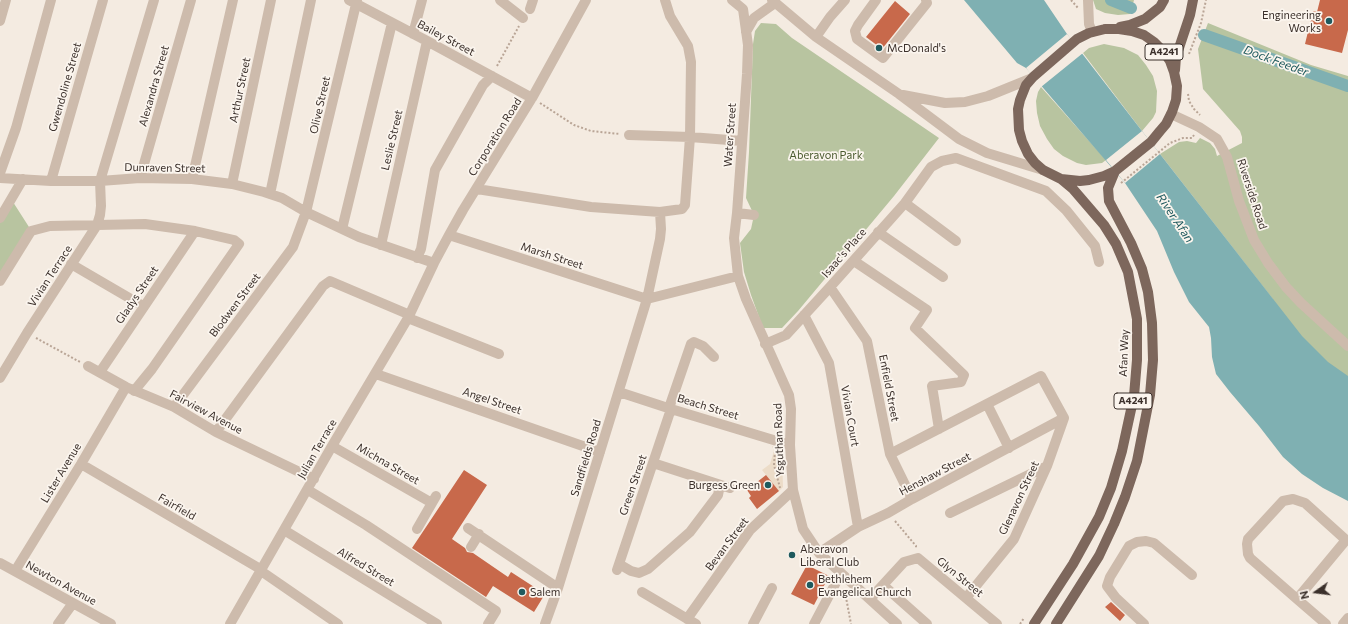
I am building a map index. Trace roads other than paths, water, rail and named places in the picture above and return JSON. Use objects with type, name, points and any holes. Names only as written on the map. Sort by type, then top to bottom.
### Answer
[{"type":"main road","name":"A4241","points":[[1110,29],[1120,28],[1132,30],[1149,39],[1163,50],[1170,61],[1174,72],[1177,86],[1176,100],[1166,124],[1151,142],[1115,171],[1104,176],[1080,182],[1061,179],[1043,170],[1035,163],[1028,154],[1022,141],[1019,130],[1018,109],[1023,93],[1032,78],[1081,36],[1092,32],[1130,25],[1145,19],[1153,14],[1164,0]]},
{"type":"main road","name":"A4241","points":[[1174,72],[1176,57],[1190,15],[1193,0]]},
{"type":"main road","name":"A4241","points":[[1056,624],[1099,556],[1114,524],[1138,460],[1150,395],[1153,360],[1152,323],[1148,292],[1142,269],[1131,243],[1109,201],[1108,188],[1115,171]]},
{"type":"main road","name":"Afan Way","points":[[1034,624],[1073,564],[1099,518],[1111,488],[1122,451],[1134,396],[1137,360],[1137,319],[1128,272],[1116,244],[1104,225],[1077,193],[1061,179]]},
{"type":"street","points":[[0,21],[6,0]]},
{"type":"street","points":[[0,173],[16,128],[51,0]]},
{"type":"street","name":"Gwendoline Street","points":[[51,181],[103,0]]},
{"type":"street","name":"Vivian Terrace","points":[[0,378],[97,224],[101,206],[100,181],[154,0]]},
{"type":"street","name":"Alexandra Street","points":[[140,178],[191,0]]},
{"type":"street","points":[[192,179],[234,0]]},
{"type":"street","name":"Arthur Street","points":[[232,184],[271,0]]},
{"type":"street","points":[[270,194],[311,0]]},
{"type":"street","points":[[413,34],[422,0]]},
{"type":"street","points":[[500,0],[523,18]]},
{"type":"street","name":"Corporation Road","points":[[424,286],[434,263],[463,210],[532,98],[586,0]]},
{"type":"street","points":[[477,189],[591,207],[660,212],[682,209],[685,205],[690,137],[691,62],[688,46],[670,16],[665,0]]},
{"type":"street","name":"Water Street","points":[[732,0],[742,5],[748,45],[734,238],[738,276]]},
{"type":"street","points":[[816,37],[830,17],[845,0]]},
{"type":"street","points":[[876,0],[855,31],[857,39],[883,58],[927,1]]},
{"type":"street","points":[[1088,0],[1089,24],[1092,32]]},
{"type":"street","name":"Bailey Street","points":[[354,1],[532,98]]},
{"type":"street","name":"Olive Street","points":[[306,212],[354,1]]},
{"type":"street","points":[[746,32],[754,18],[774,1],[816,37],[900,94],[973,147],[987,153],[1043,170]]},
{"type":"street","points":[[342,229],[392,23]]},
{"type":"street","name":"Leslie Street","points":[[381,245],[427,40]]},
{"type":"street","points":[[417,258],[421,249],[435,170],[483,85],[492,76]]},
{"type":"street","points":[[900,94],[938,102],[965,102],[988,96],[1032,78]]},
{"type":"street","name":"Riverside Road","points":[[1171,114],[1199,127],[1217,139],[1228,157],[1239,200],[1254,240],[1268,263],[1286,287],[1301,303],[1348,346]]},
{"type":"street","points":[[629,135],[690,137],[742,141]]},
{"type":"street","name":"Isaac's Place","points":[[765,344],[786,335],[804,314],[830,288],[905,203],[931,167],[942,161],[956,158],[1046,191],[1066,210],[1095,246],[1099,262]]},
{"type":"street","name":"Dunraven Street","points":[[0,178],[51,181],[100,181],[140,178],[192,179],[232,184],[282,198],[306,212],[342,229],[381,245],[434,263]]},
{"type":"street","points":[[0,218],[23,179]]},
{"type":"street","points":[[905,203],[956,241]]},
{"type":"street","name":"Blodwen Street","points":[[174,407],[293,247],[306,212]]},
{"type":"street","name":"Sandfields Road","points":[[550,623],[558,588],[647,299],[660,239],[660,212]]},
{"type":"street","points":[[737,213],[754,215]]},
{"type":"street","points":[[0,281],[31,231],[50,226],[145,224],[195,231]]},
{"type":"street","name":"Gladys Street","points":[[100,372],[143,306],[195,231]]},
{"type":"street","name":"Lister Avenue","points":[[15,571],[81,464],[130,389],[152,369],[239,244],[234,240],[195,231]]},
{"type":"street","points":[[878,232],[943,277]]},
{"type":"street","name":"Marsh Street","points":[[449,235],[647,299]]},
{"type":"street","points":[[854,261],[926,310],[915,328],[964,375],[961,382],[932,386],[940,428]]},
{"type":"street","points":[[71,264],[143,306]]},
{"type":"street","points":[[647,299],[738,276]]},
{"type":"street","name":"Ysguthan Road","points":[[738,276],[765,344],[789,395],[791,409],[790,444],[793,490],[803,530],[819,553],[897,624]]},
{"type":"street","points":[[216,432],[322,286],[330,281],[409,317],[499,354]]},
{"type":"street","name":"Julian Terrace","points":[[230,624],[332,446],[409,317],[424,286]]},
{"type":"street","name":"Enfield Street","points":[[830,288],[867,341],[890,454],[912,499]]},
{"type":"street","name":"Vivian Court","points":[[804,314],[829,363],[858,527]]},
{"type":"street","name":"Green Street","points":[[653,463],[725,487],[690,532],[648,569],[639,574],[618,567],[691,344],[694,342],[703,346],[714,356]]},
{"type":"street","name":"Fairview Avenue","points":[[88,366],[130,389],[174,407],[216,432],[314,479]]},
{"type":"street","name":"Angel Street","points":[[376,374],[600,452]]},
{"type":"street","points":[[890,454],[1041,376],[1064,418]]},
{"type":"street","name":"Beach Street","points":[[619,392],[790,444]]},
{"type":"street","points":[[987,404],[1009,448]]},
{"type":"street","name":"Henshaw Street","points":[[819,553],[858,527],[888,513],[1064,418]]},
{"type":"street","name":"Glenavon Street","points":[[966,598],[1014,539],[1047,466],[1064,418]]},
{"type":"street","name":"Michna Street","points":[[332,446],[434,500],[417,529]]},
{"type":"street","name":"Fairfield","points":[[81,464],[261,570],[338,624]]},
{"type":"street","points":[[950,513],[1047,466]]},
{"type":"street","points":[[308,490],[366,525],[496,611],[488,624]]},
{"type":"street","name":"Bevan Street","points":[[691,622],[750,530],[793,490]]},
{"type":"street","points":[[1297,599],[1346,540],[1305,503],[1293,499],[1283,501],[1248,539],[1248,554],[1250,558],[1297,599],[1326,624]]},
{"type":"street","points":[[468,528],[558,588]]},
{"type":"street","name":"Alfred Street","points":[[284,530],[437,624]]},
{"type":"street","points":[[471,547],[479,534]]},
{"type":"street","points":[[1139,622],[1116,598],[1107,586],[1110,577],[1129,546],[1137,542],[1146,541],[1154,543],[1192,576]]},
{"type":"street","name":"Glyn Street","points":[[883,585],[904,562],[918,558],[998,624]]},
{"type":"street","name":"Newton Avenue","points":[[0,563],[111,624]]},
{"type":"street","points":[[814,624],[841,573]]},
{"type":"street","points":[[870,599],[883,585],[928,624]]},
{"type":"street","points":[[753,624],[772,588]]},
{"type":"street","points":[[642,592],[691,622]]},
{"type":"street","points":[[58,624],[73,603]]},
{"type":"street","points":[[1343,624],[1348,618]]},
{"type":"water","name":"River Afan","points":[[964,0],[1044,0],[1067,34],[1302,336],[1328,362],[1348,376],[1348,501],[1323,488],[1302,474],[1283,457],[1216,374],[1212,357],[1209,327],[1189,302],[1174,272],[1157,231],[1125,183],[1026,68],[1017,63]]},
{"type":"waterway","name":"Dock Feeder","points":[[1111,0],[1131,8]]},
{"type":"waterway","name":"Dock Feeder","points":[[1204,35],[1348,86]]},
{"type":"place","name":"Engineering Works","points":[[1329,21]]},
{"type":"place","name":"McDonald's","points":[[879,48]]},
{"type":"place","name":"Burgess Green","points":[[768,485]]},
{"type":"place","name":"Aberavon Liberal Club","points":[[792,555]]},
{"type":"place","name":"Bethlehem Evangelical Church","points":[[810,585]]},
{"type":"place","name":"Salem","points":[[522,592]]},
{"type":"park label","name":"Aberavon Park","points":[[826,155]]}]
